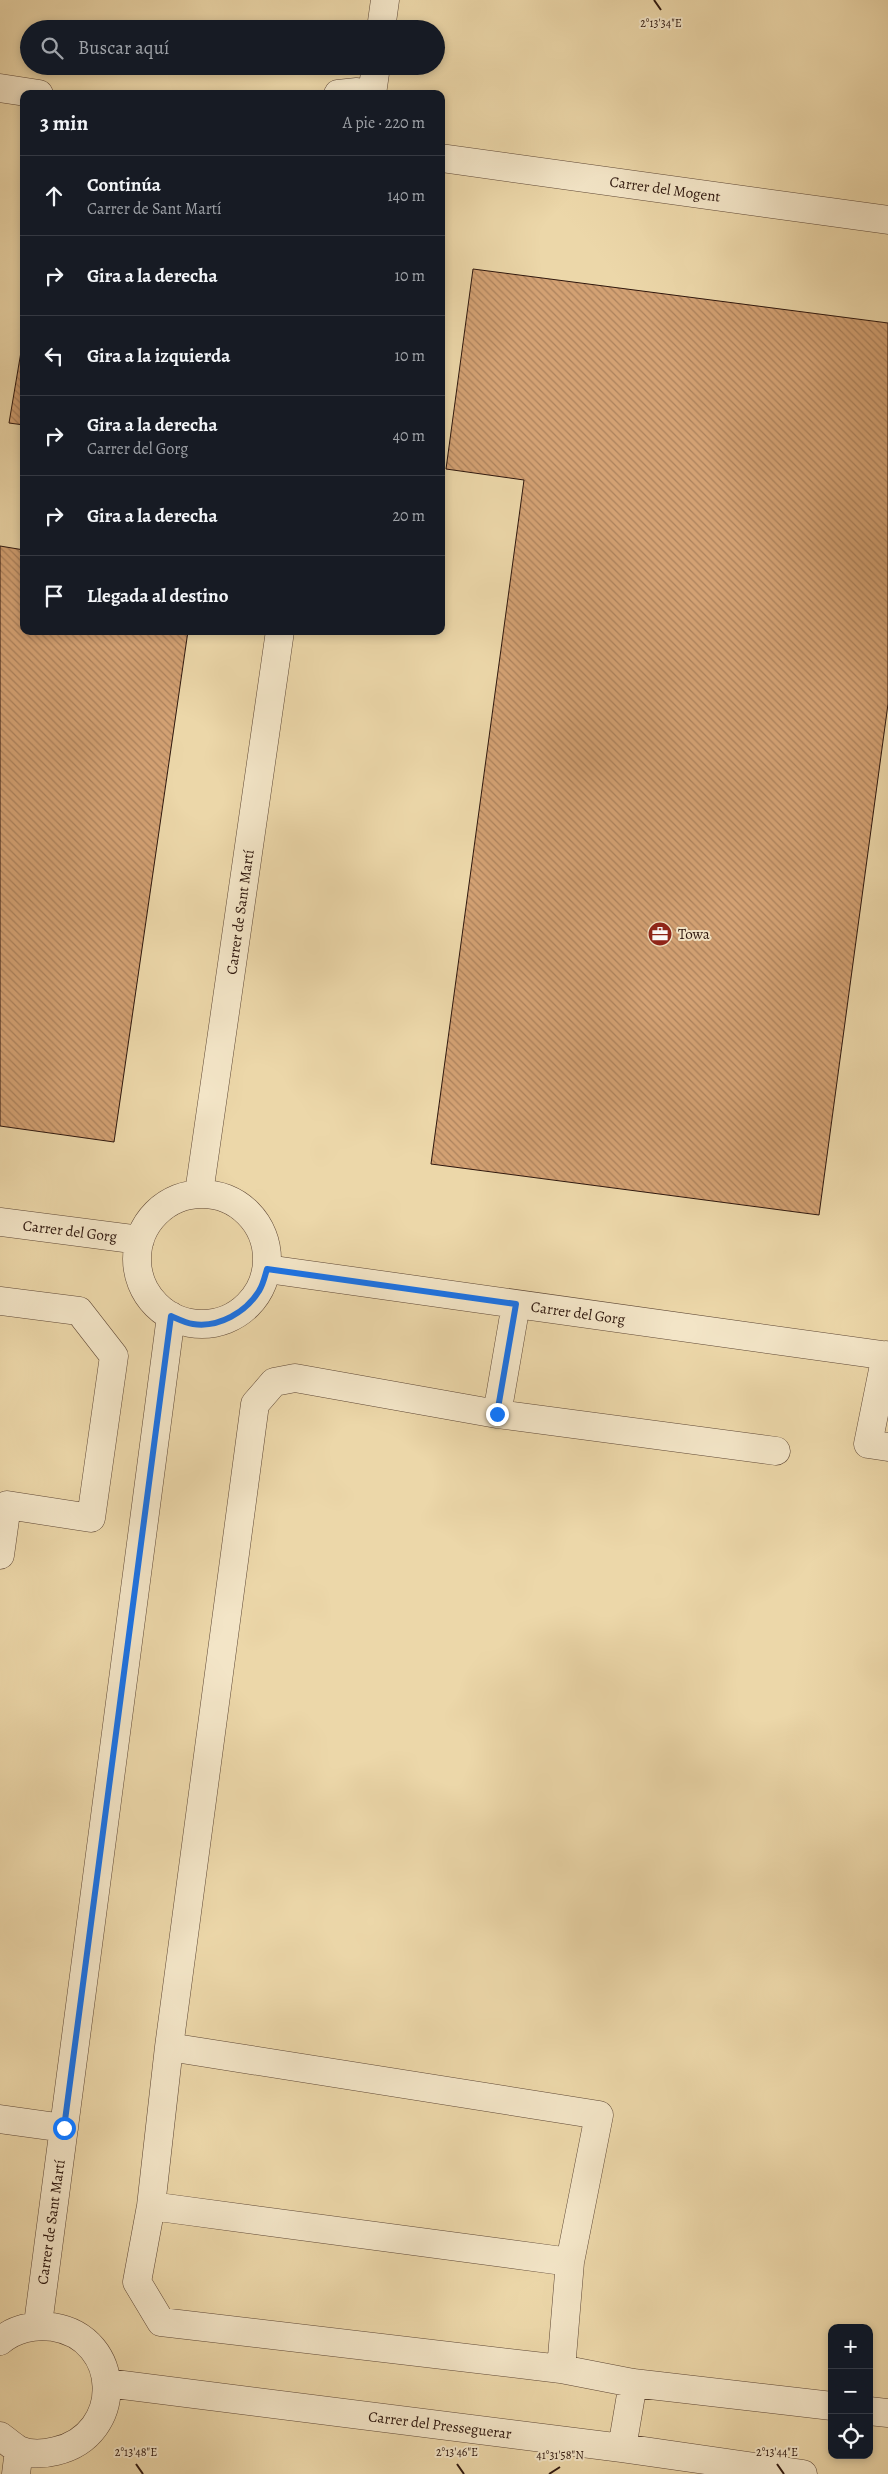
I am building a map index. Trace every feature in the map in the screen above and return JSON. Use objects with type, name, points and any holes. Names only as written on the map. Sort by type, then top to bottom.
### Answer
[{"type":"street","points":[[382,20],[385,0]]},
{"type":"street","points":[[372,90],[374,75]]},
{"type":"street","points":[[0,88],[20,91]]},
{"type":"street","name":"Carrer del Mogent","points":[[445,159],[888,220]]},
{"type":"street","name":"Carrer de Sant Martí","points":[[199,1193],[279,635]]},
{"type":"street","points":[[199,1193],[226,1198],[246,1210],[261,1230],[267,1246],[267,1269],[260,1291],[245,1308],[229,1318],[207,1324],[193,1324],[171,1316],[151,1300],[140,1280],[137,1263],[140,1240],[151,1218],[169,1203],[199,1193]]},
{"type":"street","name":"Carrer del Gorg","points":[[0,1222],[140,1240]]},
{"type":"street","name":"Carrer del Gorg","points":[[267,1269],[887,1356]]},
{"type":"street","points":[[0,1301],[79,1311],[114,1356],[90,1518],[4,1504],[0,1555]]},
{"type":"street","points":[[497,1414],[516,1304]]},
{"type":"street","name":"Carrer de Sant Martí","points":[[38,2324],[171,1316]]},
{"type":"street","points":[[887,1356],[868,1444],[888,1447]]},
{"type":"street","points":[[776,1451],[497,1414],[295,1378],[274,1382],[255,1404],[169,2047],[151,2206],[137,2282],[162,2322],[561,2369],[633,2383],[828,2406]]},
{"type":"street","points":[[169,2047],[599,2115],[570,2262],[561,2369]]},
{"type":"street","points":[[0,2118],[64,2128]]},
{"type":"street","points":[[151,2206],[570,2262]]},
{"type":"street","points":[[0,2341],[8,2334],[38,2324],[66,2329],[86,2341],[100,2358],[107,2383],[102,2416],[90,2433],[73,2447],[41,2454],[12,2453]]},
{"type":"street","name":"Carrer del Presseguerar","points":[[107,2383],[622,2448],[803,2474]]},
{"type":"street","points":[[622,2448],[633,2383]]},
{"type":"street","points":[[873,2411],[888,2413]]},
{"type":"building","name":"Towa","points":[[473,269],[888,323],[888,704],[819,1215],[431,1164],[524,480],[446,469]]},
{"type":"building","points":[[20,358],[20,424],[9,423]]},
{"type":"building","points":[[0,546],[20,549],[20,635],[187,635],[114,1142],[0,1126]]},
{"type":"place","name":"Towa","points":[[660,934]]},
{"type":"route","points":[[64,2128],[171,1316],[193,1324],[207,1324],[229,1318],[245,1308],[260,1291],[267,1269],[516,1304],[497,1414]]}]
